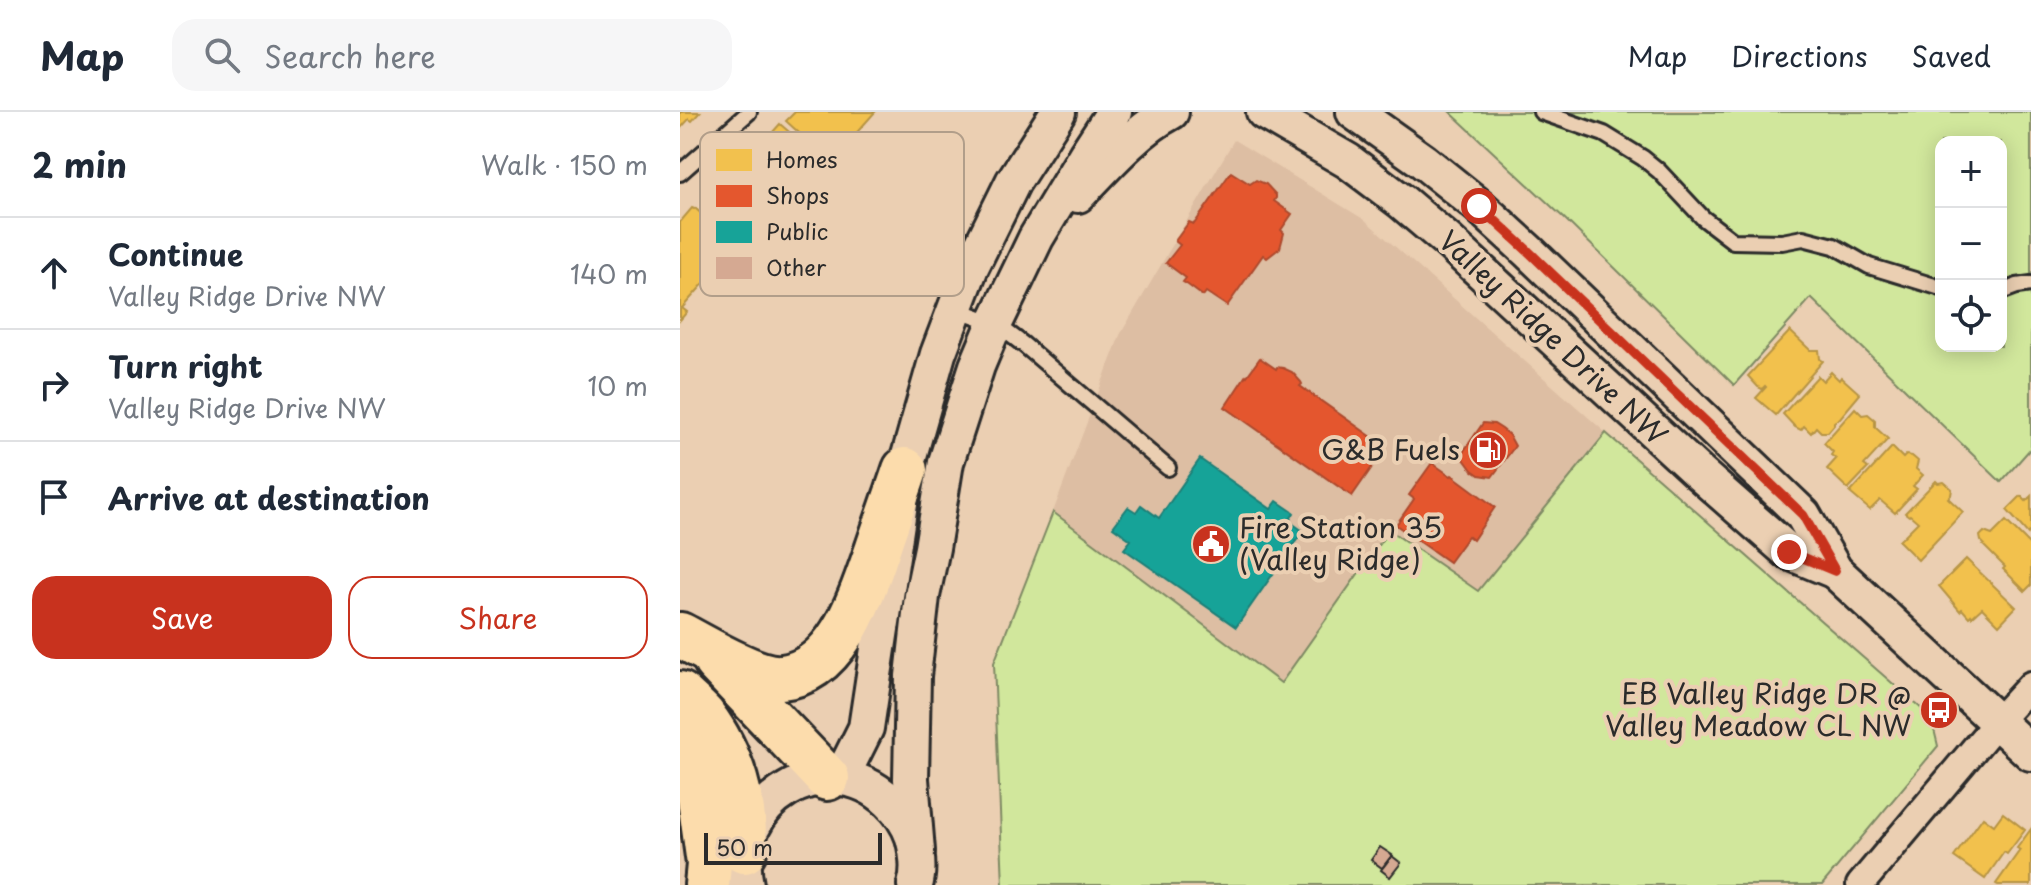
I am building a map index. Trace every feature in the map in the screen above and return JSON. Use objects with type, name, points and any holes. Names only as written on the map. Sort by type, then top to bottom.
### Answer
[{"type":"highway","points":[[692,641],[752,671],[780,678],[808,669],[828,652],[856,609],[905,470]]},
{"type":"highway","points":[[692,641],[834,778]]},
{"type":"highway","points":[[680,694],[702,714],[728,757],[743,818],[745,868]]},
{"type":"highway","points":[[680,742],[698,784],[709,864],[707,885]]},
{"type":"street","points":[[964,284],[1013,182],[1058,112]]},
{"type":"street","points":[[915,885],[917,851],[911,779],[913,676],[922,596],[946,462],[977,366],[995,323],[1036,238],[1114,112]]},
{"type":"street","points":[[1036,238],[1113,159],[1158,119],[1171,112]]},
{"type":"street","points":[[1236,112],[1270,115]]},
{"type":"street","name":"Valley Ridge Drive NW","points":[[1354,112],[1423,161],[1528,251],[1803,515],[1835,571],[2031,753]]},
{"type":"street","name":"Valley Ridge Drive NW","points":[[1270,115],[1348,161],[1401,201],[1789,552],[1835,571]]},
{"type":"street","points":[[834,778],[866,728],[869,717],[905,470],[926,393],[959,296]]},
{"type":"street","points":[[1860,885],[2031,685]]},
{"type":"street","points":[[745,868],[750,832],[759,814],[772,800],[789,788],[807,781],[834,778],[863,784],[883,795],[899,810],[911,830],[917,851]]},
{"type":"lane","points":[[726,132],[749,112]]},
{"type":"lane","points":[[1541,112],[1604,134],[1643,158],[1703,218],[1733,241],[1782,242],[1803,238],[1834,246],[1869,266],[1935,286]]},
{"type":"lane","points":[[680,173],[700,155]]},
{"type":"lane","points":[[2007,290],[2031,284]]},
{"type":"lane","points":[[954,308],[995,323],[1168,468]]},
{"type":"shaded area","points":[[1234,140],[1365,220],[1606,433],[1478,592],[1389,530],[1281,684],[1053,512],[1120,335]]},
{"type":"green space","points":[[1450,112],[2031,112],[2031,448],[2001,482],[1811,298],[1734,385],[1565,219]]},
{"type":"green space","points":[[1606,433],[1931,717],[1938,746],[1822,885],[1003,885],[994,663],[1053,512],[1281,683],[1389,530],[1478,591]]},
{"type":"building: Homes","points":[[680,112],[700,112],[680,129]]},
{"type":"building: Homes","points":[[795,112],[875,112],[857,132],[798,132],[786,121]]},
{"type":"building: Homes","points":[[780,124],[789,132],[773,132]]},
{"type":"building: Homes","points":[[692,208],[700,213],[700,288],[682,308],[687,312],[680,320],[680,222]]},
{"type":"building: Homes","points":[[1790,331],[1810,350],[1819,350],[1823,361],[1776,415],[1756,398],[1766,387],[1758,387],[1748,376]]},
{"type":"building: Homes","points":[[1831,372],[1860,394],[1828,432],[1821,432],[1816,427],[1811,433],[1804,426],[1801,430],[1795,427],[1783,414],[1818,376],[1823,381]]},
{"type":"building: Homes","points":[[1855,408],[1862,415],[1868,414],[1875,420],[1875,427],[1888,439],[1864,465],[1868,468],[1848,489],[1827,469],[1836,459],[1824,443]]},
{"type":"building: Homes","points":[[1892,447],[1903,458],[1912,456],[1918,461],[1916,469],[1923,475],[1913,486],[1917,489],[1895,513],[1880,500],[1870,510],[1850,493]]},
{"type":"building: Homes","points":[[1936,481],[1944,482],[1952,489],[1948,498],[1963,512],[1918,560],[1899,541],[1918,522],[1905,513]]},
{"type":"building: Homes","points":[[2021,496],[2026,501],[2031,496],[2031,534],[2007,510]]},
{"type":"building: Homes","points":[[2006,521],[2031,546],[2031,585],[2025,591],[1981,541],[1980,536],[1984,532],[1992,535]]},
{"type":"building: Homes","points":[[1966,559],[2016,607],[1999,625],[1982,608],[1969,617],[1939,586]]},
{"type":"building: Homes","points":[[2003,813],[2025,830],[1985,879],[1954,857],[1983,817],[1994,825]]},
{"type":"building: Homes","points":[[2031,829],[2031,885],[1996,884],[2020,850],[2017,848]]},
{"type":"building: Shops","points":[[1231,172],[1250,184],[1256,180],[1266,184],[1276,195],[1274,201],[1292,214],[1281,230],[1284,233],[1280,248],[1267,258],[1263,255],[1227,306],[1206,292],[1203,296],[1183,282],[1186,278],[1166,263],[1180,245],[1175,241],[1189,222],[1194,224]]},
{"type":"building: Shops","points":[[1260,358],[1276,369],[1292,372],[1301,382],[1300,386],[1386,447],[1352,496],[1225,407]]},
{"type":"building: Shops","name":"G&B Fuels","points":[[1483,423],[1502,429],[1515,446],[1492,477],[1479,475],[1461,455]]},
{"type":"building: Shops","points":[[1432,463],[1495,507],[1473,540],[1468,536],[1449,562],[1396,525],[1414,499],[1409,495]]},
{"type":"building: Public","name":"Fire Station 35 (Valley Ridge)","points":[[1200,459],[1271,509],[1277,501],[1293,512],[1289,521],[1303,531],[1236,627],[1124,549],[1131,540],[1113,527],[1128,507],[1136,512],[1141,505],[1159,518]]},
{"type":"building: Other","points":[[1380,847],[1392,855],[1382,868],[1371,860]]},
{"type":"building: Other","points":[[1392,856],[1401,863],[1390,877],[1381,870]]},
{"type":"place","name":"G&B Fuels","points":[[1488,450]]},
{"type":"place","name":"Fire Station 35 (Valley Ridge)","points":[[1211,544]]},
{"type":"place","name":"EB Valley Ridge DR @ Valley Meadow CL NW","points":[[1939,710]]},
{"type":"route","points":[[1479,206],[1803,515],[1835,571],[1789,552]]}]
